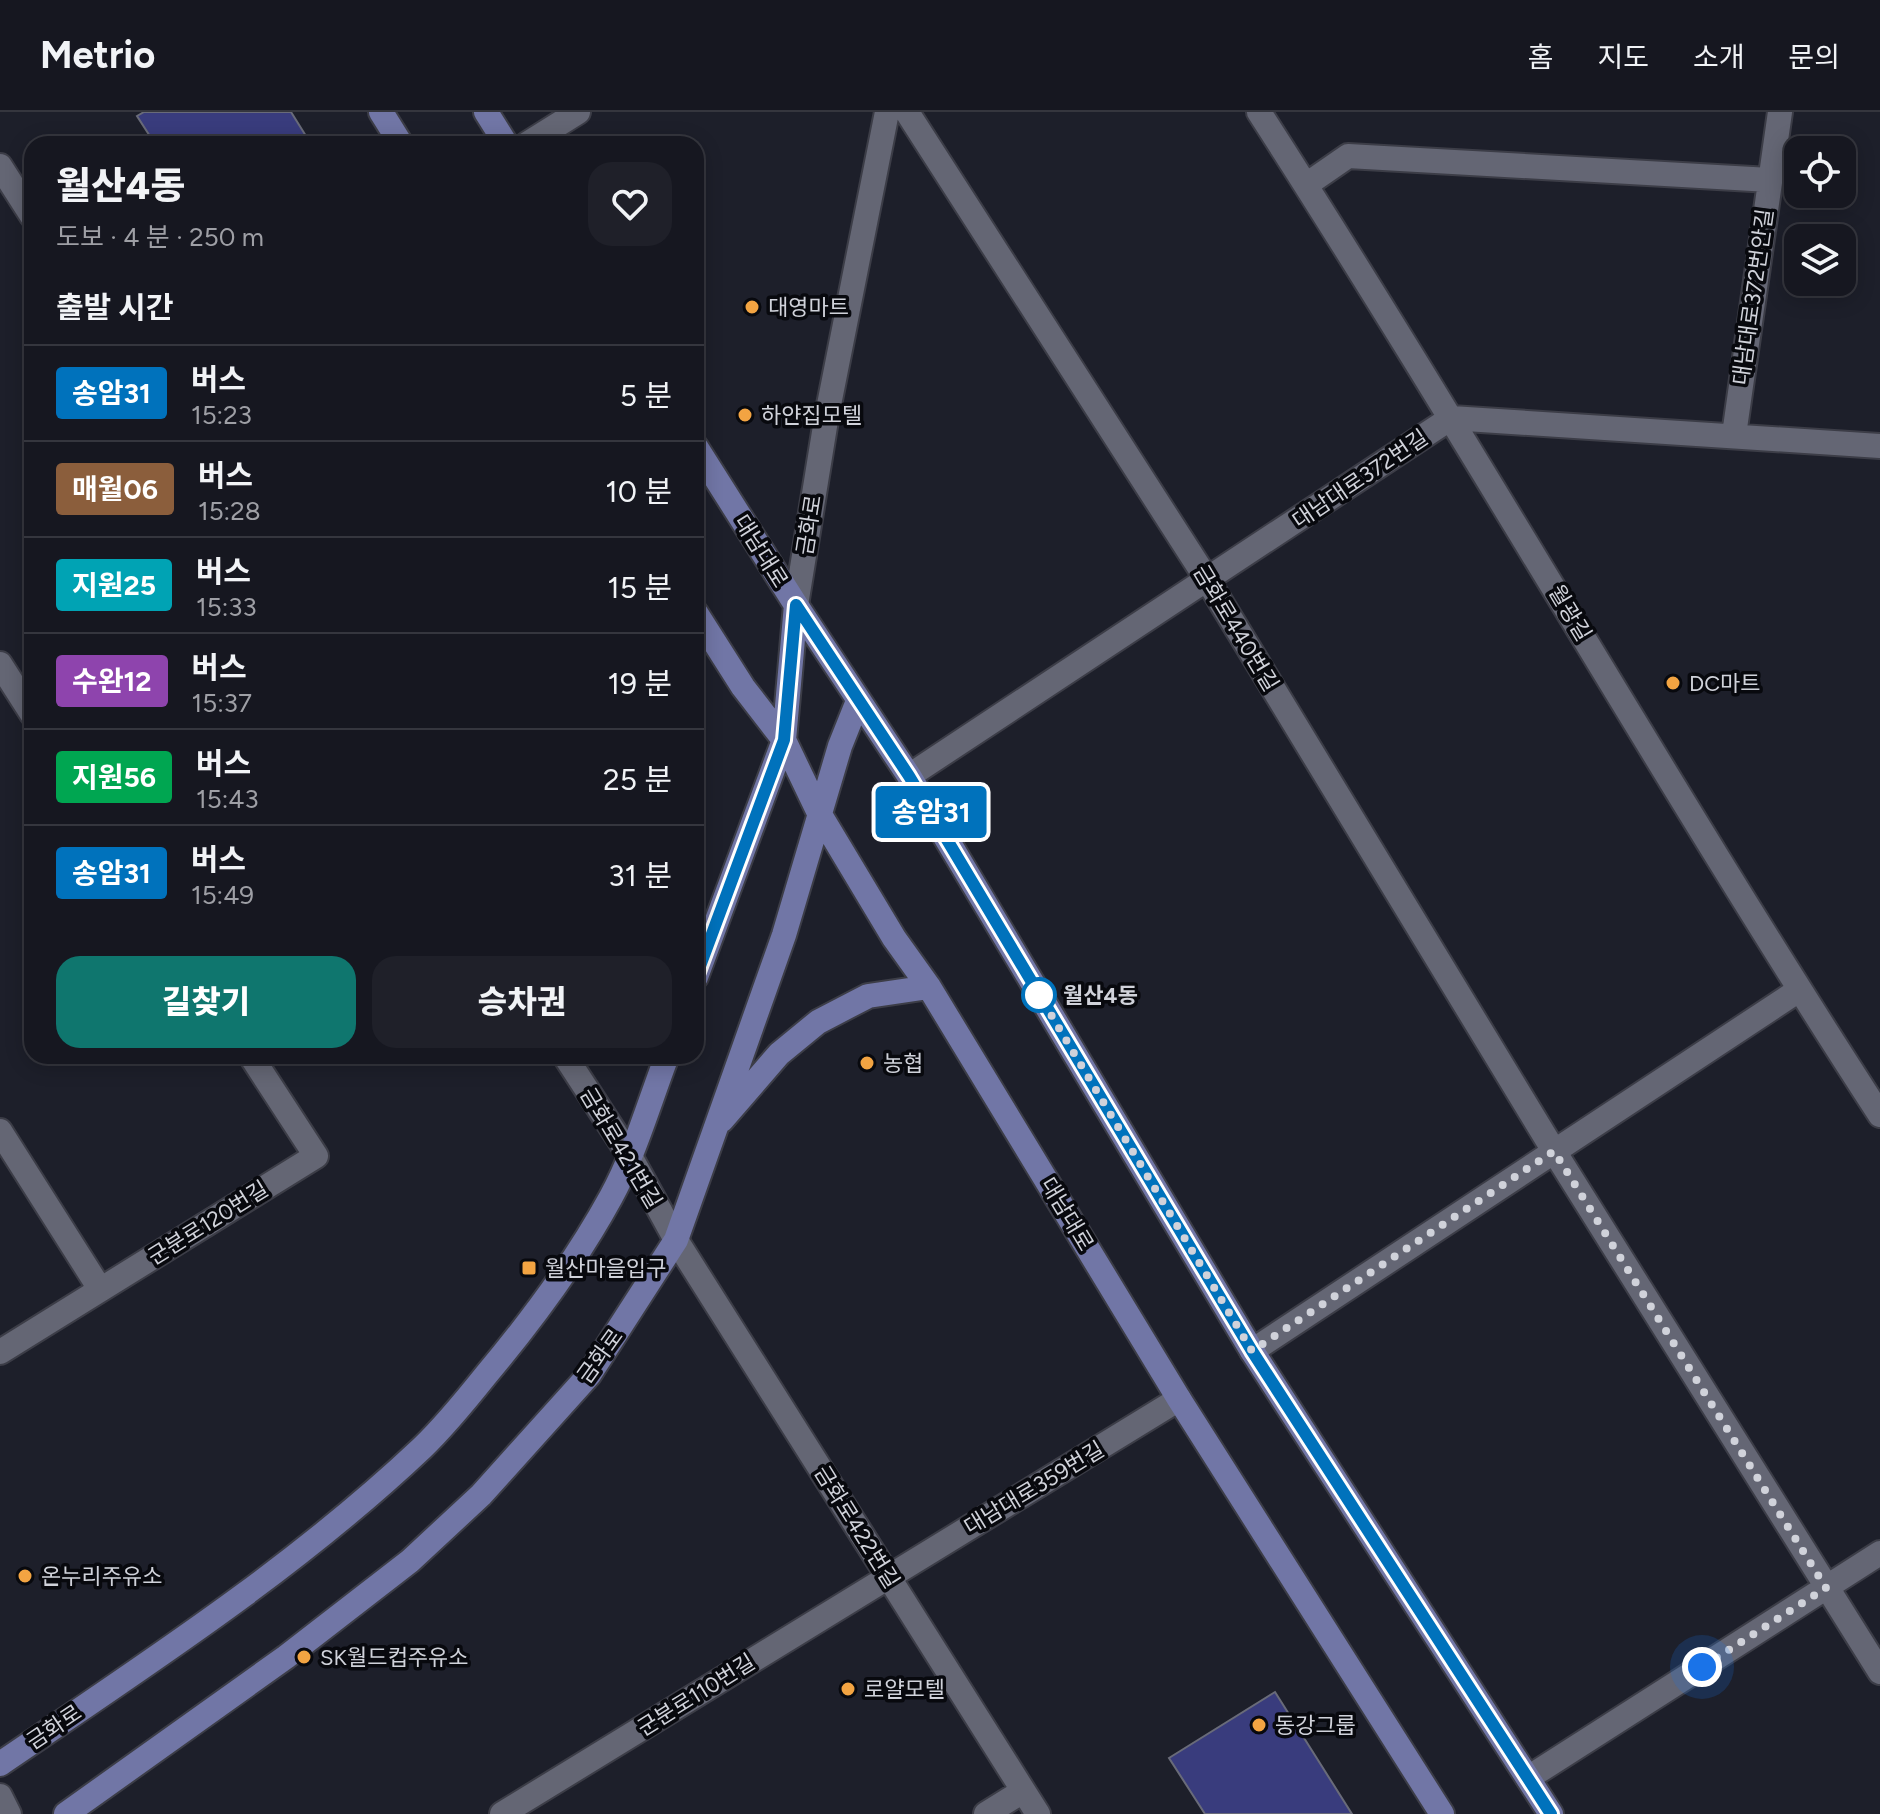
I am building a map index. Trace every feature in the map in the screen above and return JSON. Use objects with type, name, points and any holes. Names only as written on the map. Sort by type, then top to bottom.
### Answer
[{"type":"main road","points":[[381,112],[396,136]]},
{"type":"main road","points":[[486,112],[501,136]]},
{"type":"main road","name":"대남대로","points":[[704,460],[909,776],[1252,1351],[1551,1814]]},
{"type":"main road","name":"금화로","points":[[704,955],[784,740],[796,605]]},
{"type":"main road","name":"대남대로","points":[[704,626],[743,687],[784,740],[819,813],[894,938],[929,987],[1179,1399],[1442,1814]]},
{"type":"main road","name":"금화로","points":[[66,1814],[286,1657],[410,1561],[481,1495],[589,1375],[676,1240],[784,935],[840,746],[858,701]]},
{"type":"main road","points":[[713,1131],[779,1054],[818,1022],[868,996],[929,987]]},
{"type":"main road","name":"금화로","points":[[0,1764],[212,1618],[361,1504],[425,1445],[533,1317],[580,1251],[613,1194],[664,1064]]},
{"type":"street","points":[[540,136],[578,112]]},
{"type":"street","name":"금화로","points":[[796,605],[826,420],[887,112]]},
{"type":"street","name":"금화로440번길","points":[[907,112],[1208,581],[1554,1151],[1880,1672]]},
{"type":"street","name":"월광길","points":[[1259,112],[1451,418],[1799,990],[1880,1115]]},
{"type":"street","name":"대남대로372번안길","points":[[1734,435],[1780,112]]},
{"type":"street","points":[[1306,185],[1348,156],[1770,180]]},
{"type":"street","points":[[0,166],[24,204]]},
{"type":"street","name":"대남대로372번길","points":[[909,776],[1451,418],[1880,446]]},
{"type":"street","points":[[0,664],[16,688]]},
{"type":"street","points":[[1252,1351],[1799,990]]},
{"type":"street","name":"군분로120번길","points":[[0,1352],[316,1156],[256,1064]]},
{"type":"street","name":"금화로421번길","points":[[570,1064],[630,1156],[676,1240]]},
{"type":"street","points":[[0,1131],[100,1289]]},
{"type":"street","name":"금화로422번길","points":[[676,1240],[1038,1814]]},
{"type":"street","name":"대남대로359번길","points":[[889,1577],[1179,1399]]},
{"type":"street","points":[[1528,1778],[1880,1553]]},
{"type":"street","name":"군분로110번길","points":[[502,1814],[889,1577]]},
{"type":"street","points":[[986,1814],[1023,1791]]},
{"type":"street","points":[[0,1796],[9,1814]]},
{"type":"building","points":[[144,112],[291,112],[306,136],[150,136],[137,116]]},
{"type":"building","name":"동강그룹","points":[[1275,1692],[1352,1814],[1205,1814],[1169,1758]]},
{"type":"bus line","name":"송암31","points":[[704,955],[784,740],[796,605],[909,776],[1252,1351],[1551,1814]]},
{"type":"place","name":"대영마트","points":[[752,307]]},
{"type":"place","name":"하얀집모텔","points":[[745,415]]},
{"type":"place","name":"DC마트","points":[[1673,683]]},
{"type":"place","name":"월산4동","points":[[1039,995]]},
{"type":"place","name":"농협","points":[[867,1063]]},
{"type":"place","name":"월산마을입구","points":[[529,1268]]},
{"type":"place","name":"온누리주유소","points":[[25,1576]]},
{"type":"place","name":"SK월드컵주유소","points":[[304,1657]]},
{"type":"place","name":"로얄모텔","points":[[848,1689]]},
{"type":"place","name":"동강그룹","points":[[1259,1725]]},
{"type":"route","points":[[1039,995],[1252,1351],[1554,1151],[1826,1588],[1702,1667]]}]
